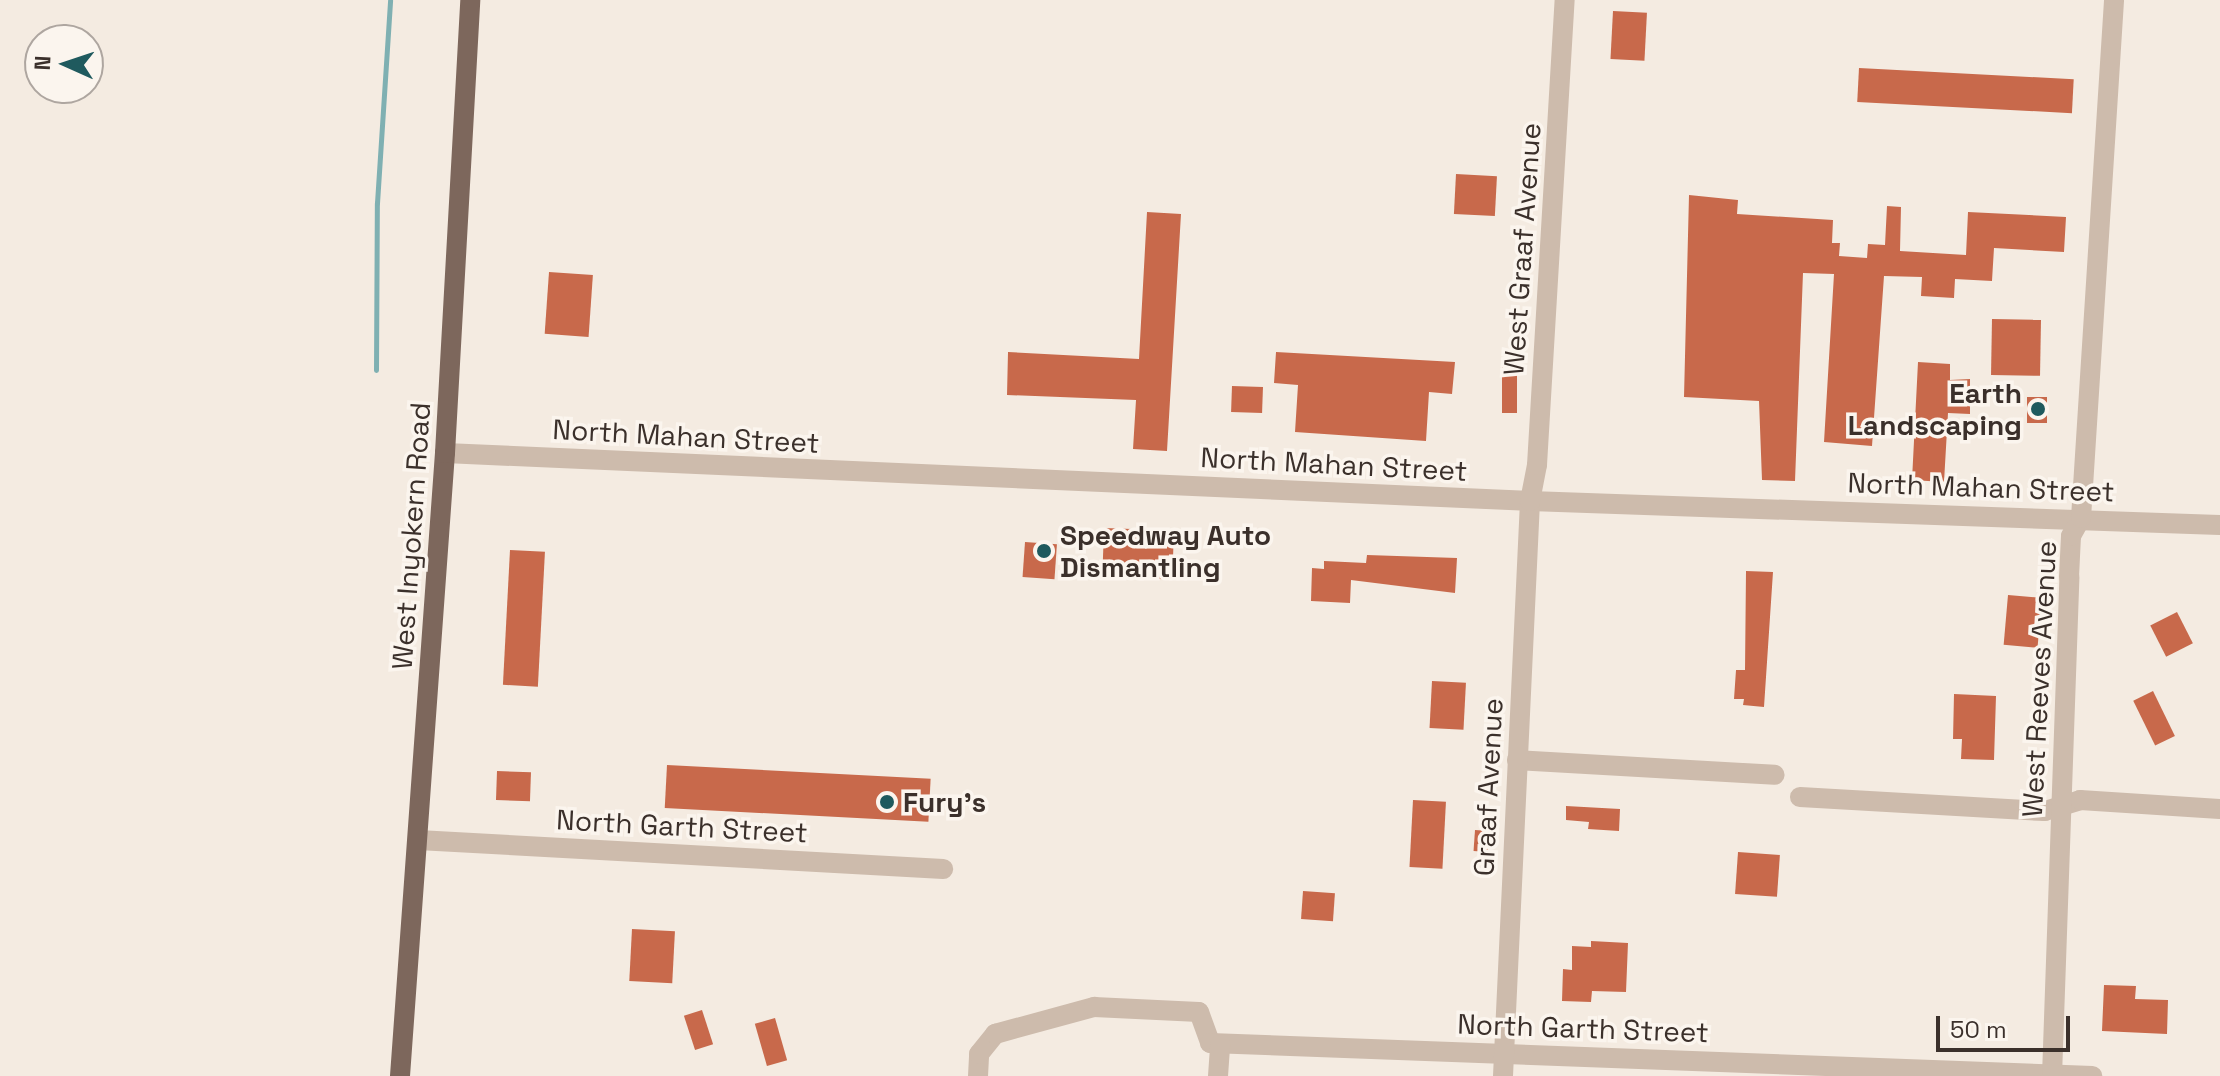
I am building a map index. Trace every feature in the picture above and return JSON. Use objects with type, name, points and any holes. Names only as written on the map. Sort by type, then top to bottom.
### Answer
[{"type":"main road","name":"West Inyokern Road","points":[[400,1076],[445,453],[470,0]]},
{"type":"street","name":"West Graaf Avenue","points":[[1530,501],[1537,465],[1565,0]]},
{"type":"street","name":"West Reeves Avenue","points":[[2052,1075],[2059,806],[2071,536],[2081,518],[2114,0]]},
{"type":"street","name":"North Mahan Street","points":[[445,453],[1530,501],[2220,525]]},
{"type":"street","name":"Graaf Avenue","points":[[1503,1076],[1530,501]]},
{"type":"street","points":[[1517,760],[1775,775]]},
{"type":"street","points":[[1800,797],[2045,811],[2080,800],[2220,809]]},
{"type":"street","name":"North Garth Street","points":[[418,840],[943,869]]},
{"type":"street","points":[[978,1076],[979,1054],[995,1034],[1094,1007],[1199,1012],[1210,1043],[1220,1044],[1218,1076]]},
{"type":"street","name":"North Garth Street","points":[[1220,1044],[1504,1052],[2092,1076]]},
{"type":"building","points":[[1613,11],[1647,13],[1644,61],[1610,59]]},
{"type":"building","points":[[1859,68],[2074,79],[2072,113],[1857,102]]},
{"type":"building","points":[[1456,174],[1497,176],[1495,216],[1454,214]]},
{"type":"building","points":[[1689,195],[1738,200],[1737,214],[1833,220],[1832,243],[1840,243],[1839,256],[1867,258],[1868,244],[1885,245],[1887,206],[1901,207],[1900,251],[1966,255],[1968,212],[2066,217],[2064,252],[1994,248],[1992,281],[1955,279],[1954,298],[1921,296],[1922,277],[1884,276],[1872,446],[1824,442],[1834,274],[1803,273],[1795,481],[1762,480],[1759,401],[1684,397]]},
{"type":"building","points":[[1147,212],[1181,214],[1167,451],[1133,449],[1136,400],[1007,395],[1008,352],[1139,359]]},
{"type":"building","points":[[549,272],[593,275],[589,337],[545,334]]},
{"type":"building","points":[[1992,319],[2041,320],[2040,376],[1991,375]]},
{"type":"building","points":[[1276,352],[1455,362],[1452,394],[1429,392],[1426,441],[1295,432],[1298,385],[1274,383]]},
{"type":"building","points":[[1502,361],[1517,361],[1517,413],[1502,413]]},
{"type":"building","points":[[1918,362],[1950,364],[1950,380],[1970,379],[1970,414],[1948,413],[1944,482],[1912,480]]},
{"type":"building","points":[[1232,386],[1263,387],[1262,413],[1231,412]]},
{"type":"building","name":"Earth Landscaping","points":[[2027,397],[2047,397],[2047,423],[2027,423]]},
{"type":"building","points":[[1104,528],[1174,530],[1172,579],[1102,577]]},
{"type":"building","points":[[1025,542],[1057,544],[1054,579],[1023,577]]},
{"type":"building","points":[[510,550],[545,552],[538,687],[503,685]]},
{"type":"building","points":[[1367,555],[1457,558],[1455,593],[1351,580],[1350,603],[1311,601],[1312,568],[1324,569],[1324,561],[1366,563]]},
{"type":"building","points":[[1746,571],[1773,572],[1764,707],[1743,705],[1744,699],[1734,699],[1736,670],[1745,670]]},
{"type":"building","points":[[2008,595],[2042,598],[2038,648],[2004,645]]},
{"type":"building","points":[[2177,612],[2193,643],[2166,657],[2150,626]]},
{"type":"building","points":[[1432,681],[1466,683],[1463,730],[1430,728]]},
{"type":"building","points":[[2153,691],[2175,736],[2155,746],[2133,701]]},
{"type":"building","points":[[1954,694],[1996,696],[1994,760],[1961,759],[1962,739],[1953,739]]},
{"type":"building","points":[[667,765],[931,779],[928,822],[665,808]]},
{"type":"building","points":[[497,771],[531,772],[530,801],[496,800]]},
{"type":"building","points":[[1413,800],[1446,802],[1442,869],[1409,867]]},
{"type":"building","points":[[1566,806],[1620,809],[1619,831],[1588,829],[1589,822],[1566,820]]},
{"type":"building","points":[[1475,830],[1489,831],[1488,852],[1474,851]]},
{"type":"building","points":[[1738,852],[1780,855],[1777,897],[1735,894]]},
{"type":"building","points":[[1303,891],[1335,893],[1333,921],[1301,919]]},
{"type":"building","points":[[632,929],[675,931],[672,983],[629,981]]},
{"type":"building","points":[[1591,941],[1628,943],[1626,992],[1592,991],[1591,1002],[1562,1001],[1563,969],[1572,970],[1572,946],[1591,947]]},
{"type":"building","points":[[2104,985],[2136,986],[2135,999],[2168,1000],[2167,1034],[2102,1031]]},
{"type":"building","points":[[702,1010],[713,1044],[695,1050],[684,1016]]},
{"type":"building","points":[[775,1018],[787,1060],[767,1066],[755,1024]]},
{"type":"waterway","points":[[376,370],[377,203],[390,0]]},
{"type":"place","name":"Earth Landscaping","points":[[2038,409]]},
{"type":"place","name":"Speedway Auto Dismantling","points":[[1044,551]]},
{"type":"place","name":"Fury's","points":[[887,802]]}]
